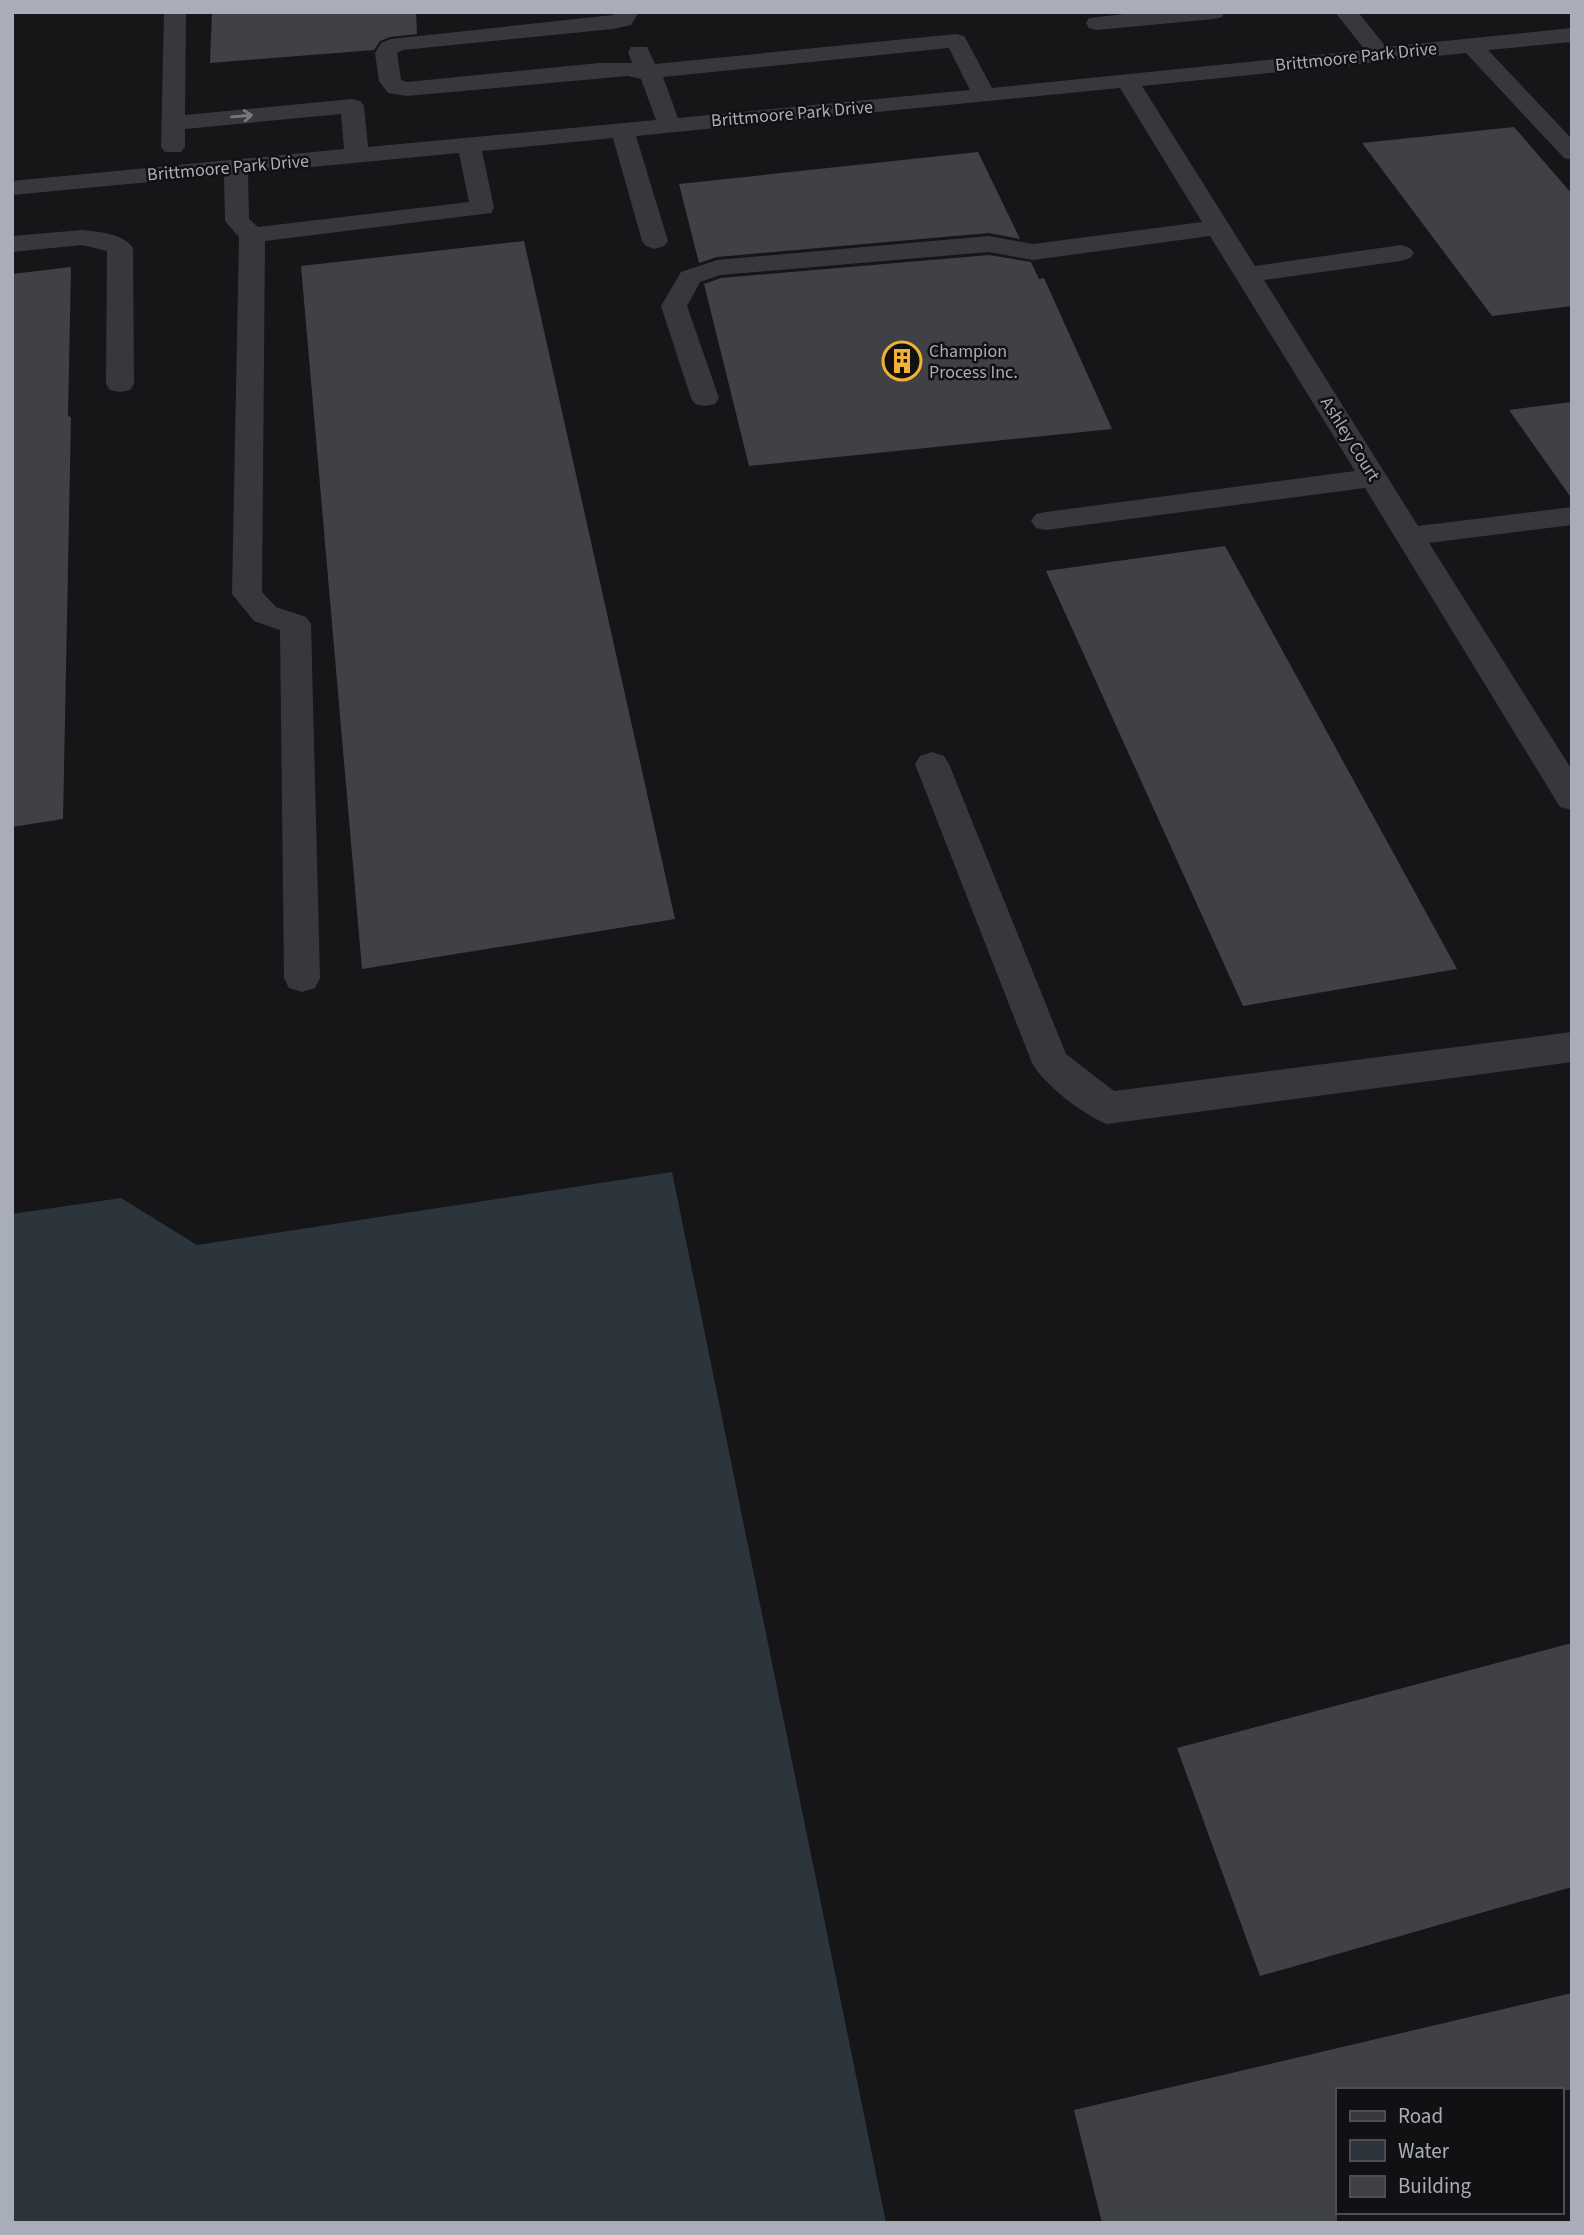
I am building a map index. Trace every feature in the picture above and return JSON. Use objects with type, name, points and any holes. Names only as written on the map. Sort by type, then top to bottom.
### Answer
[{"type":"street","points":[[172,173],[175,12]]},
{"type":"street","points":[[1097,23],[1214,12]]},
{"type":"street","points":[[1346,12],[1380,54]]},
{"type":"street","points":[[669,125],[651,75],[646,72],[628,14],[613,22],[399,44],[386,52],[390,81],[396,88],[407,89],[599,69],[646,72],[956,41]]},
{"type":"street","points":[[946,19],[985,96]]},
{"type":"street","name":"Brittmoore Park Drive","points":[[12,188],[985,96],[1572,35]]},
{"type":"street","points":[[1471,45],[1572,153]]},
{"type":"street","name":"Ashley Court","points":[[1128,81],[1572,797]]},
{"type":"street","points":[[174,123],[352,106],[357,156]]},
{"type":"street","points":[[622,130],[655,241]]},
{"type":"street","points":[[252,235],[482,208],[469,144]]},
{"type":"street","points":[[236,167],[237,221],[252,235],[247,594],[265,614],[295,624],[302,978]]},
{"type":"street","points":[[705,398],[674,306],[690,277],[717,268],[989,244],[1033,252],[1218,227]]},
{"type":"street","points":[[12,244],[89,238],[107,239],[120,248],[120,384]]},
{"type":"street","points":[[1248,275],[1401,253]]},
{"type":"street","points":[[1046,521],[1373,478]]},
{"type":"street","points":[[1410,536],[1572,516]]},
{"type":"street","points":[[932,764],[1051,1063],[1107,1108],[1572,1046]]},
{"type":"water","points":[[672,1172],[886,2223],[12,2223],[12,1214],[121,1198],[197,1245]]},
{"type":"building","points":[[212,12],[416,12],[417,34],[390,37],[380,41],[374,50],[210,63]]},
{"type":"building","points":[[1514,127],[1572,194],[1572,306],[1492,316],[1362,143]]},
{"type":"building","points":[[978,152],[1020,239],[989,233],[717,257],[699,263],[679,184]]},
{"type":"building","points":[[524,241],[675,919],[362,969],[301,266]]},
{"type":"building","name":"Champion Process Inc.","points":[[989,255],[1031,262],[1039,279],[1044,278],[1112,429],[749,466],[704,284],[721,278]]},
{"type":"building","points":[[71,267],[68,416],[71,417],[63,819],[12,827],[12,274]]},
{"type":"building","points":[[1572,402],[1572,499],[1509,410]]},
{"type":"building","points":[[1225,546],[1457,969],[1243,1006],[1046,571]]},
{"type":"building","points":[[1572,1643],[1572,1887],[1260,1976],[1177,1748]]},
{"type":"building","points":[[1572,1993],[1572,2090],[1336,2088],[1337,2223],[1102,2223],[1074,2110]]},
{"type":"place","name":"Champion Process Inc.","points":[[902,361]]}]
